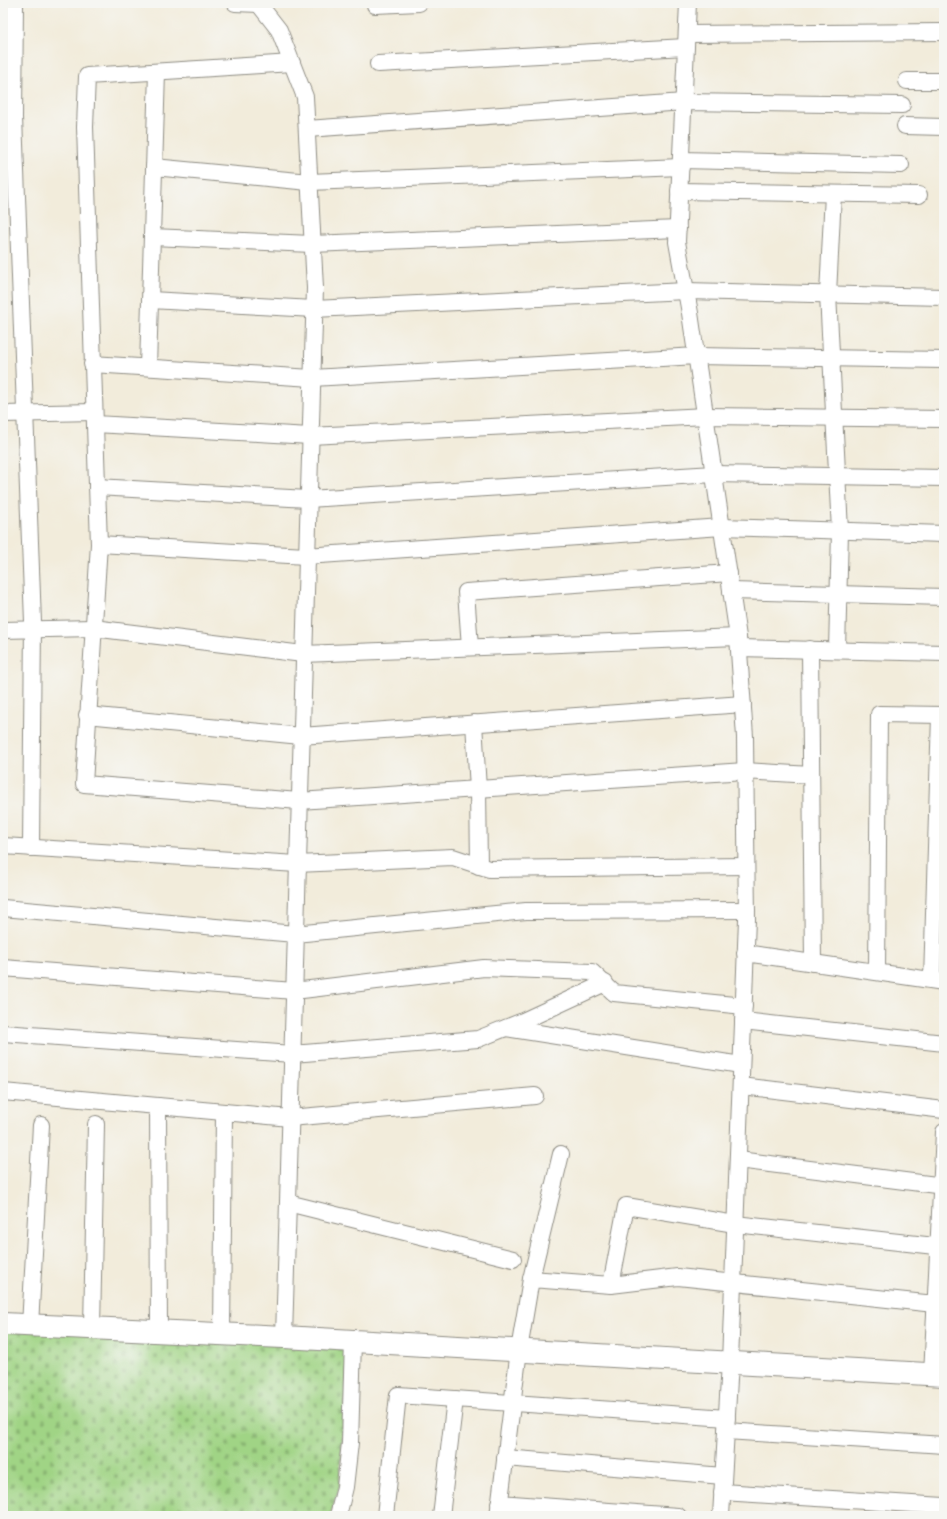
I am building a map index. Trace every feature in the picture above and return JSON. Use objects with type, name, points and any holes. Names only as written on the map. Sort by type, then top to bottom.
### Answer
[{"type":"street","points":[[15,3],[14,117],[33,630],[31,848]]},
{"type":"street","points":[[235,3],[259,3],[279,30],[305,97],[315,288],[284,1337]]},
{"type":"street","points":[[375,5],[419,3]]},
{"type":"street","points":[[688,3],[677,242],[697,356],[729,573],[738,642],[746,771],[746,953],[730,1362],[721,1516]]},
{"type":"street","points":[[378,64],[686,41],[944,32]]},
{"type":"street","points":[[292,63],[87,76],[85,127],[98,544],[84,784],[299,801],[746,771],[811,775]]},
{"type":"street","points":[[148,367],[157,72]]},
{"type":"street","points":[[908,81],[944,81]]},
{"type":"street","points":[[307,129],[684,102],[902,105]]},
{"type":"street","points":[[905,126],[944,127]]},
{"type":"street","points":[[154,167],[309,182],[681,164],[901,165]]},
{"type":"street","points":[[679,191],[919,195]]},
{"type":"street","points":[[833,194],[828,294],[840,531],[837,650]]},
{"type":"street","points":[[152,237],[312,244],[678,229]]},
{"type":"street","points":[[150,300],[314,309],[686,291],[944,297]]},
{"type":"street","points":[[92,364],[312,378],[697,356],[944,360]]},
{"type":"street","points":[[3,414],[94,418],[310,436],[706,416],[944,419]]},
{"type":"street","points":[[97,487],[308,499],[714,474],[944,478]]},
{"type":"street","points":[[98,544],[306,556],[722,527],[944,534]]},
{"type":"street","points":[[470,647],[466,592],[729,573]]},
{"type":"street","points":[[731,591],[944,597]]},
{"type":"street","points":[[3,630],[92,628],[303,654],[470,647],[738,642],[810,649],[944,653]]},
{"type":"street","points":[[810,649],[813,963]]},
{"type":"street","points":[[88,715],[301,736],[743,704]]},
{"type":"street","points":[[746,953],[938,981],[942,715],[879,714],[877,972]]},
{"type":"street","points":[[474,723],[478,789],[479,866]]},
{"type":"street","points":[[3,846],[297,864],[452,857],[489,869],[746,866]]},
{"type":"street","points":[[3,908],[295,934],[526,911],[747,910]]},
{"type":"street","points":[[3,968],[294,991],[484,968],[592,972],[614,993],[944,1043]]},
{"type":"street","points":[[3,1032],[292,1054],[478,1039],[605,984]]},
{"type":"street","points":[[506,1028],[741,1065]]},
{"type":"street","points":[[741,1086],[944,1110]]},
{"type":"street","points":[[3,1092],[290,1118],[535,1096]]},
{"type":"street","points":[[158,1106],[159,1331]]},
{"type":"street","points":[[222,1334],[224,1112]]},
{"type":"street","points":[[92,1328],[96,1124]]},
{"type":"street","points":[[30,1326],[41,1125]]},
{"type":"street","points":[[3,1324],[284,1337],[938,1375],[944,1132]]},
{"type":"street","points":[[561,1154],[531,1279],[519,1350],[498,1510],[678,1516]]},
{"type":"street","points":[[738,1160],[943,1186]]},
{"type":"street","points":[[288,1203],[513,1259]]},
{"type":"street","points":[[611,1285],[626,1206],[735,1224],[941,1246]]},
{"type":"street","points":[[531,1279],[611,1285],[678,1278],[940,1304]]},
{"type":"street","points":[[338,1516],[345,1487],[350,1443],[352,1341]]},
{"type":"street","points":[[385,1516],[398,1395],[512,1403],[944,1445]]},
{"type":"street","points":[[441,1516],[455,1399]]},
{"type":"street","points":[[505,1458],[723,1476]]},
{"type":"street","points":[[722,1492],[944,1506]]},
{"type":"green space","points":[[3,1325],[349,1340],[339,1489],[330,1516],[3,1516]]}]
